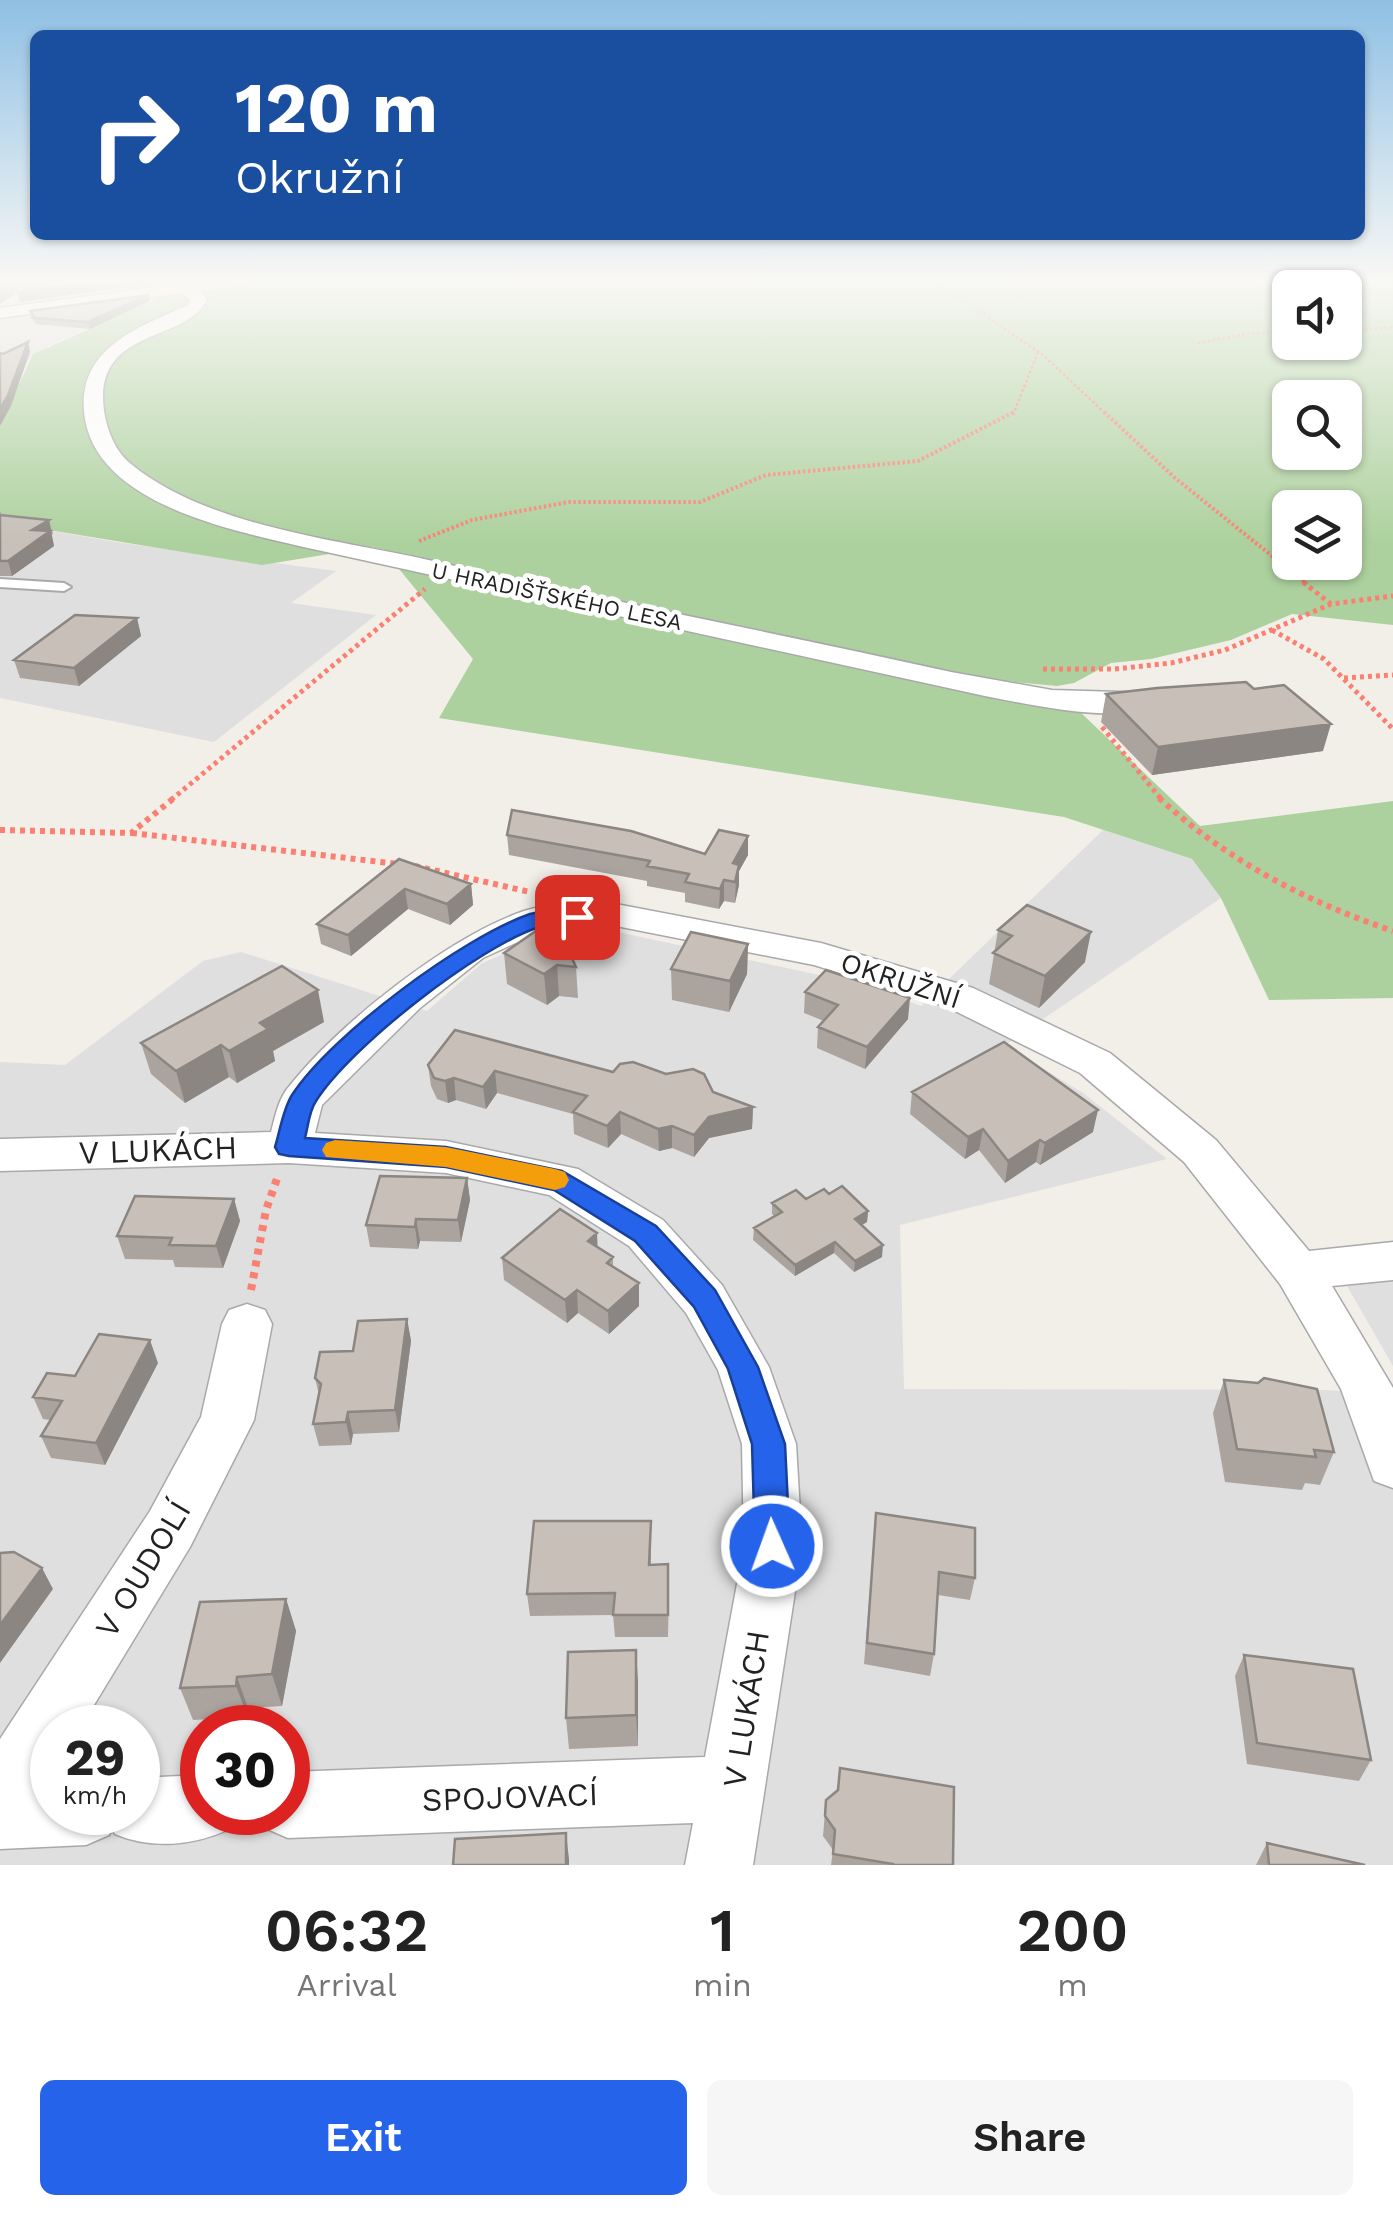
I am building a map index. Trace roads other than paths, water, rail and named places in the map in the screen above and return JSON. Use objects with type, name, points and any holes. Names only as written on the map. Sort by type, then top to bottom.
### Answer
[{"type":"street","name":"U HRADIŠŤSKÉHO LESA","points":[[99,367],[92,403],[100,440],[122,468],[163,494],[251,527],[1012,695],[1129,704],[1181,700]]},
{"type":"street","name":"OKRUŽNÍ","points":[[289,1147],[302,1100],[340,1058],[406,999],[470,950],[538,919],[616,915],[821,955],[959,997],[1096,1063],[1200,1152],[1296,1271],[1365,1383],[1393,1464]]},
{"type":"street","name":"V LUKÁCH","points":[[0,1155],[289,1147],[446,1157],[562,1181],[646,1234],[704,1298],[743,1367],[768,1444],[772,1546],[719,1865]]},
{"type":"street","points":[[1296,1271],[1393,1260]]},
{"type":"street","name":"V OUDOLÍ","points":[[0,1798],[178,1514],[227,1420],[247,1324]]},
{"type":"street","name":"SPOJOVACÍ","points":[[310,1804],[733,1790]]},
{"type":"street","points":[[0,1816],[30,1815]]},
{"type":"lane","points":[[0,583],[64,586]]}]
